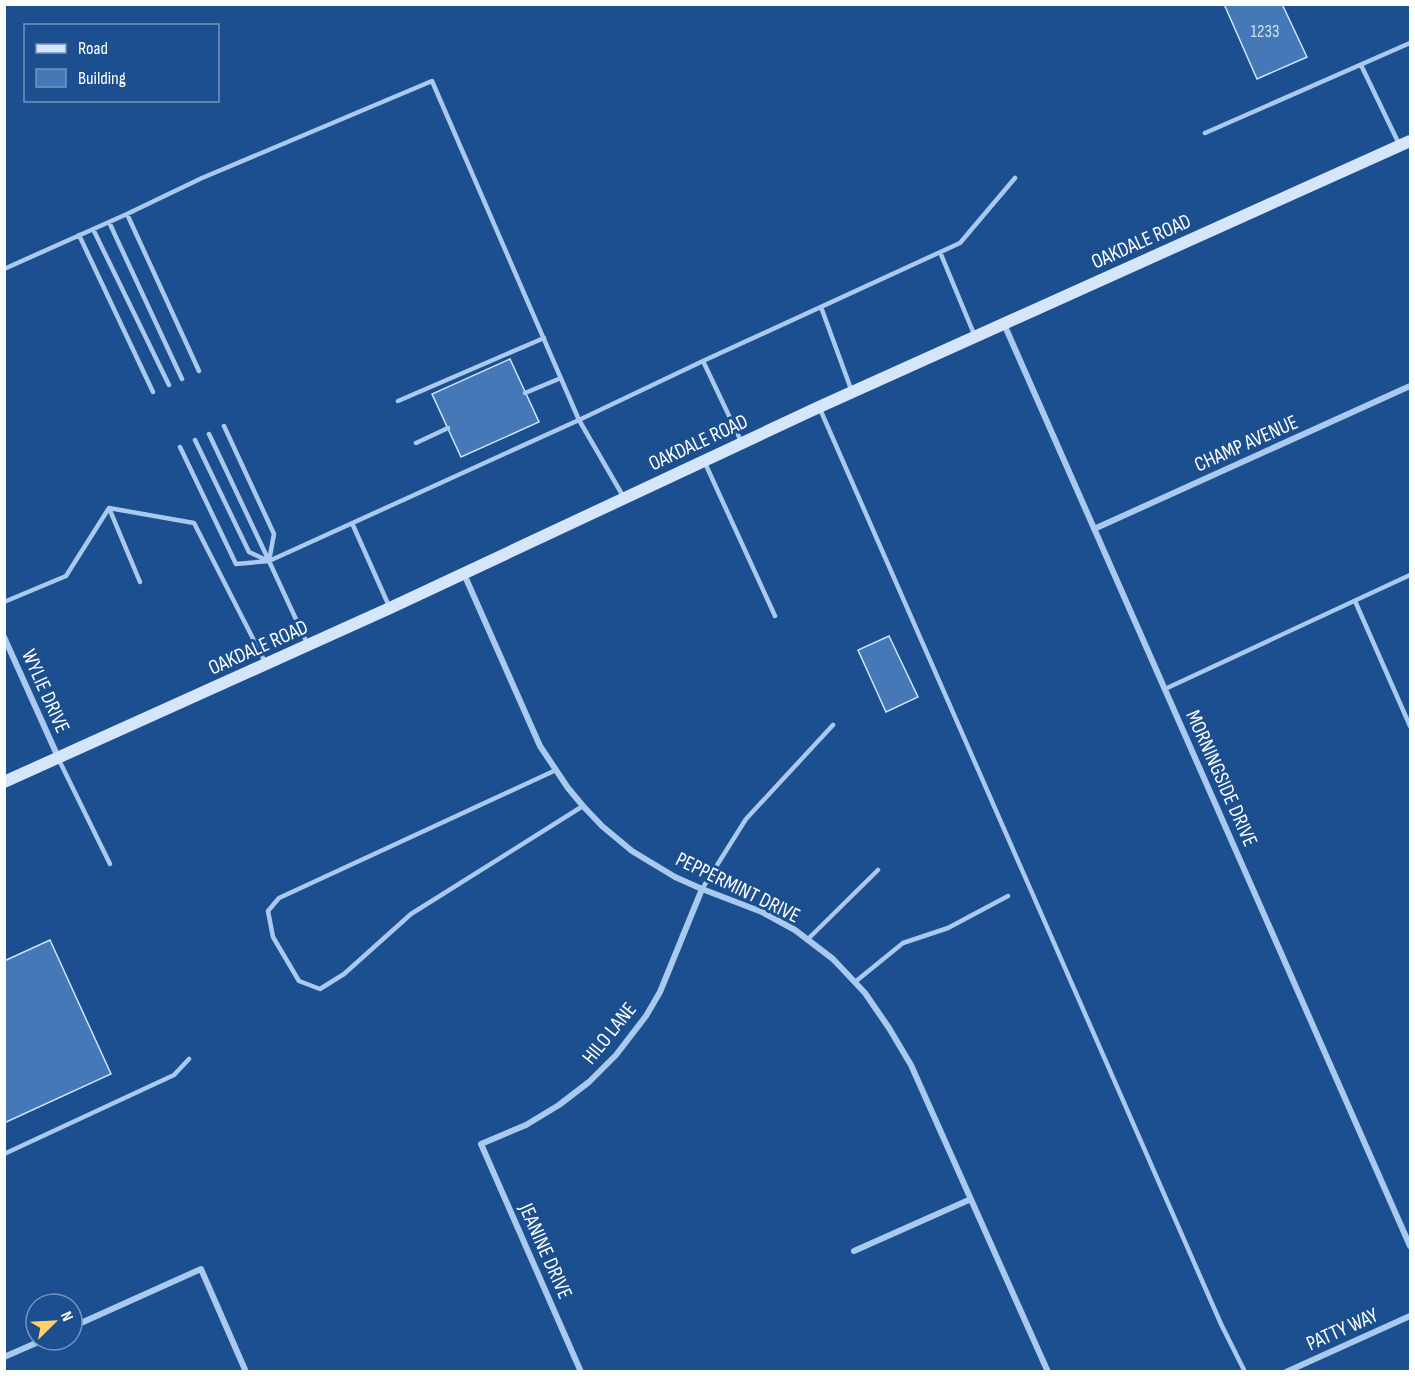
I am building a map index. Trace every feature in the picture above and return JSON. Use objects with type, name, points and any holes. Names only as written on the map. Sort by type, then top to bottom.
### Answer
[{"type":"main road","name":"OAKDALE ROAD","points":[[4,782],[308,646],[819,407],[1405,143]]},
{"type":"street","name":"MORNINGSIDE DRIVE","points":[[1004,324],[1410,1246]]},
{"type":"street","name":"CHAMP AVENUE","points":[[1094,529],[1410,386]]},
{"type":"street","name":"PEPPERMINT DRIVE","points":[[463,573],[540,746],[568,788],[602,826],[632,850],[675,877],[762,912],[795,930],[833,959],[865,993],[911,1065],[1048,1371]]},
{"type":"street","name":"WYLIE DRIVE","points":[[4,637],[58,758]]},
{"type":"street","name":"HILO LANE","points":[[481,1144],[526,1125],[559,1105],[589,1082],[616,1055],[646,1016],[660,992],[702,889]]},
{"type":"street","name":"JEANINE DRIVE","points":[[481,1144],[581,1371]]},
{"type":"street","points":[[854,1251],[970,1200]]},
{"type":"street","points":[[84,1322],[201,1269],[246,1371]]},
{"type":"street","name":"PATTY WAY","points":[[1286,1371],[1410,1316]]},
{"type":"street","points":[[4,1357],[24,1348]]},
{"type":"lane","points":[[1205,133],[1410,43]]},
{"type":"lane","points":[[1361,65],[1405,143]]},
{"type":"lane","points":[[4,269],[202,178],[432,81],[579,420],[624,498]]},
{"type":"lane","points":[[180,447],[236,564],[269,561],[960,243],[1015,178]]},
{"type":"lane","points":[[127,214],[199,371]]},
{"type":"lane","points":[[109,222],[182,379]]},
{"type":"lane","points":[[93,229],[169,385]]},
{"type":"lane","points":[[79,235],[153,392]]},
{"type":"lane","points":[[940,252],[975,337]]},
{"type":"lane","points":[[821,307],[852,392]]},
{"type":"lane","points":[[399,401],[544,338]]},
{"type":"lane","points":[[703,361],[742,443]]},
{"type":"lane","points":[[525,393],[561,378]]},
{"type":"lane","points":[[819,407],[1216,1313],[1245,1371]]},
{"type":"lane","points":[[224,426],[274,534],[269,561]]},
{"type":"lane","points":[[416,443],[448,428]]},
{"type":"lane","points":[[208,434],[308,646]]},
{"type":"lane","points":[[195,440],[249,552],[269,561]]},
{"type":"lane","points":[[704,461],[775,616]]},
{"type":"lane","points":[[109,507],[140,582]]},
{"type":"lane","points":[[4,602],[66,576],[109,507]]},
{"type":"lane","points":[[109,507],[194,523],[267,664]]},
{"type":"lane","points":[[352,524],[390,608]]},
{"type":"lane","points":[[1165,689],[1410,575]]},
{"type":"lane","points":[[1355,601],[1410,726]]},
{"type":"lane","points":[[702,889],[746,819],[833,725]]},
{"type":"lane","points":[[58,758],[110,864]]},
{"type":"lane","points":[[556,770],[279,898],[268,911],[273,937],[300,981],[320,989],[344,974],[411,914],[583,806]]},
{"type":"lane","points":[[807,940],[878,870]]},
{"type":"lane","points":[[855,982],[903,942],[948,928],[1008,896]]},
{"type":"lane","points":[[4,1154],[174,1075],[189,1059]]},
{"type":"building","points":[[1224,4],[1282,4],[1307,57],[1257,79]]},
{"type":"building","points":[[510,359],[539,422],[461,457],[432,394]]},
{"type":"building","points":[[889,636],[918,697],[886,712],[858,650]]},
{"type":"building","points":[[50,940],[111,1074],[4,1123],[4,961]]}]
